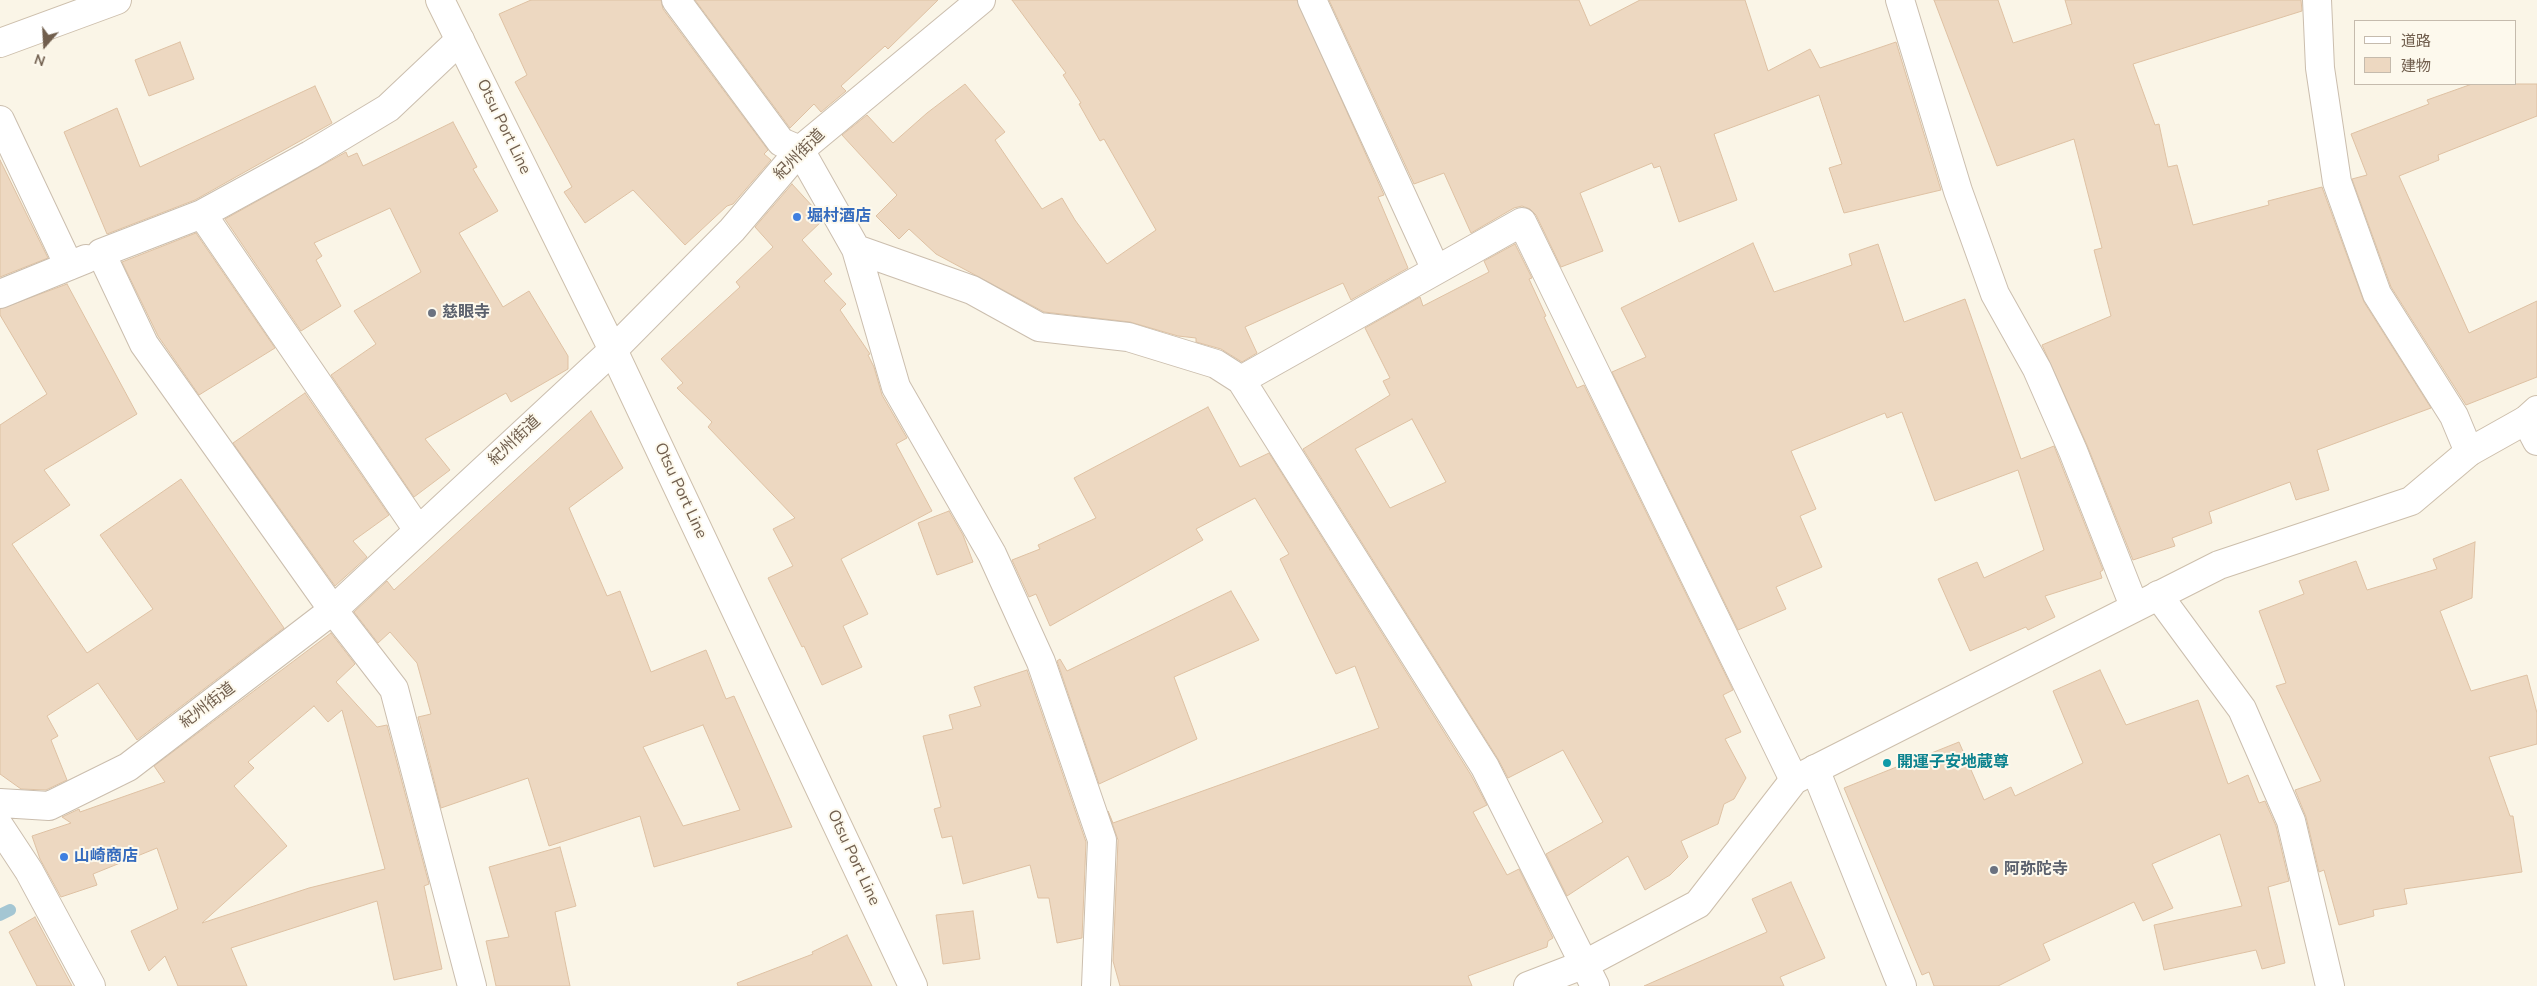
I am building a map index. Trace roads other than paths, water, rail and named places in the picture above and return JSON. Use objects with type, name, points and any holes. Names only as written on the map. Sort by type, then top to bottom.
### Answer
[{"type":"street","points":[[0,43],[117,0]]},
{"type":"street","name":"Otsu Port Line","points":[[440,0],[613,350],[913,986]]},
{"type":"street","points":[[676,0],[781,142],[800,150],[856,249],[896,387],[992,554],[1041,662],[1102,840],[1096,986]]},
{"type":"street","name":"紀州街道","points":[[0,803],[49,806],[128,767],[333,610],[613,350],[732,230],[800,150],[981,0]]},
{"type":"street","points":[[1312,0],[1436,270]]},
{"type":"street","points":[[1900,0],[1958,192],[1995,294],[2045,387],[2073,451],[2146,600],[2242,710],[2291,821],[2330,986]]},
{"type":"street","points":[[2317,0],[2320,68],[2337,182],[2377,294],[2454,416],[2469,452]]},
{"type":"street","points":[[0,294],[202,214],[310,155],[388,108],[460,40]]},
{"type":"street","points":[[0,120],[69,266]]},
{"type":"street","points":[[202,214],[418,530]]},
{"type":"street","points":[[1241,380],[1522,222],[1804,774],[1902,986]]},
{"type":"street","points":[[856,249],[972,290],[1039,327],[1128,337],[1216,364],[1241,380],[1486,767],[1590,975]]},
{"type":"street","points":[[101,253],[144,344],[333,610],[394,689],[472,986]]},
{"type":"street","points":[[1528,986],[1590,975],[1698,904],[1804,774],[2218,565],[2411,501],[2469,452],[2533,424]]},
{"type":"street","points":[[0,827],[29,871],[91,986]]},
{"type":"waterway","points":[[0,915],[10,910]]},
{"type":"place","name":"堀村酒店","points":[[797,217]]},
{"type":"place","name":"慈眼寺","points":[[432,313]]},
{"type":"place","name":"開運子安地蔵尊","points":[[1887,763]]},
{"type":"place","name":"山崎商店","points":[[64,857]]},
{"type":"place","name":"阿弥陀寺","points":[[1994,870]]}]
